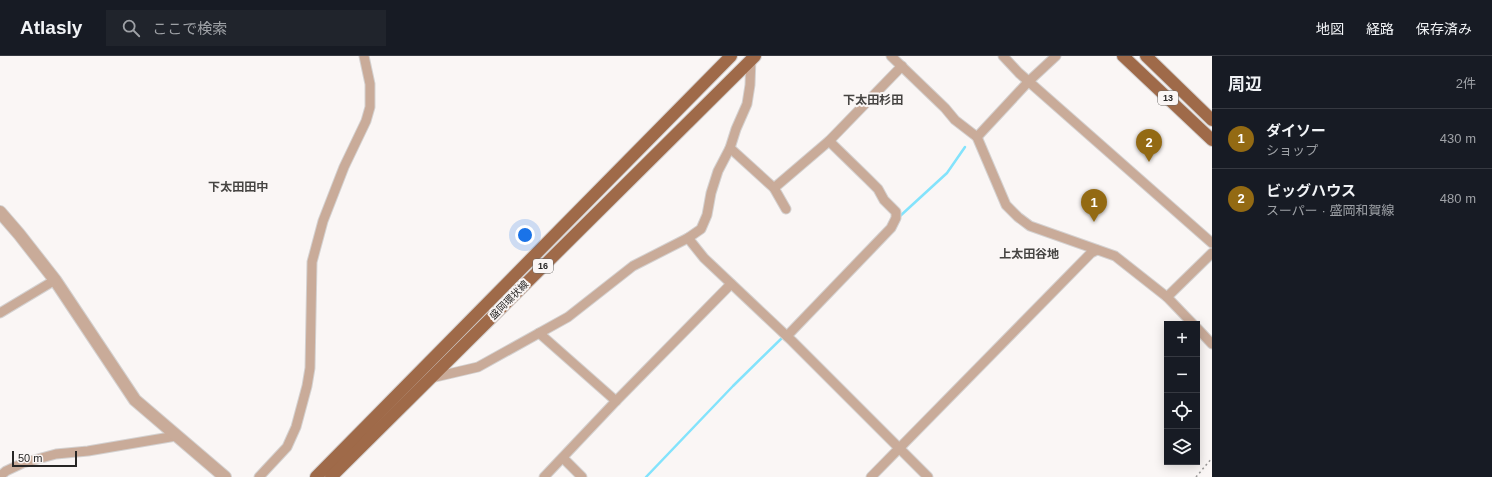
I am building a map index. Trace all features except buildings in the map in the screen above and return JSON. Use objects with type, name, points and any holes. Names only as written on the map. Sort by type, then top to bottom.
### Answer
[{"type":"main road","name":"盛岡環状線","points":[[316,477],[731,56]]},
{"type":"main road","name":"13","points":[[1123,56],[1212,140]]},
{"type":"main road","name":"13","points":[[1146,56],[1212,120]]},
{"type":"main road","name":"盛岡環状線","points":[[331,477],[753,57]]},
{"type":"street","points":[[259,477],[286,447],[296,427],[307,386],[310,368],[312,262],[323,221],[344,167],[366,121],[370,107],[370,84],[364,56]]},
{"type":"street","points":[[891,56],[945,108],[955,120],[977,137],[1006,205],[1018,217],[1030,226],[1114,256],[1167,297],[1190,321]]},
{"type":"street","points":[[1004,56],[1030,81],[1212,242]]},
{"type":"street","points":[[977,137],[1056,56]]},
{"type":"street","points":[[431,378],[478,367],[568,317],[633,266],[688,238],[701,229],[707,215],[711,193],[718,171],[730,148],[736,129],[747,104],[753,57]]},
{"type":"street","points":[[774,188],[829,141],[902,66]]},
{"type":"street","points":[[787,336],[891,228],[896,218],[896,212],[884,200],[878,189],[829,141]]},
{"type":"street","points":[[730,148],[774,188],[786,209]]},
{"type":"street","points":[[0,212],[55,280],[135,400],[225,477]]},
{"type":"street","points":[[688,238],[704,258],[787,336],[928,477]]},
{"type":"street","points":[[871,477],[1091,253],[1097,250]]},
{"type":"street","points":[[1167,297],[1212,252]]},
{"type":"street","points":[[0,313],[55,280]]},
{"type":"street","points":[[544,477],[731,284]]},
{"type":"street","points":[[1200,331],[1212,344]]},
{"type":"street","points":[[539,333],[616,401]]},
{"type":"street","points":[[0,476],[6,471],[23,463],[56,454],[88,451],[176,436]]},
{"type":"street","points":[[563,458],[582,477]]},
{"type":"path","points":[[1196,477],[1212,458]]},
{"type":"waterway","points":[[899,217],[947,173],[965,147]]},
{"type":"waterway","points":[[646,477],[733,386],[784,336]]},
{"type":"place","name":"ビッグハウス","points":[[1149,162]]},
{"type":"place","name":"ダイソー","points":[[1094,222]]},
{"type":"district","name":"下太田杉田","points":[[873,100]]},
{"type":"district","name":"下太田田中","points":[[238,187]]},
{"type":"district","name":"上太田谷地","points":[[1029,254]]}]
